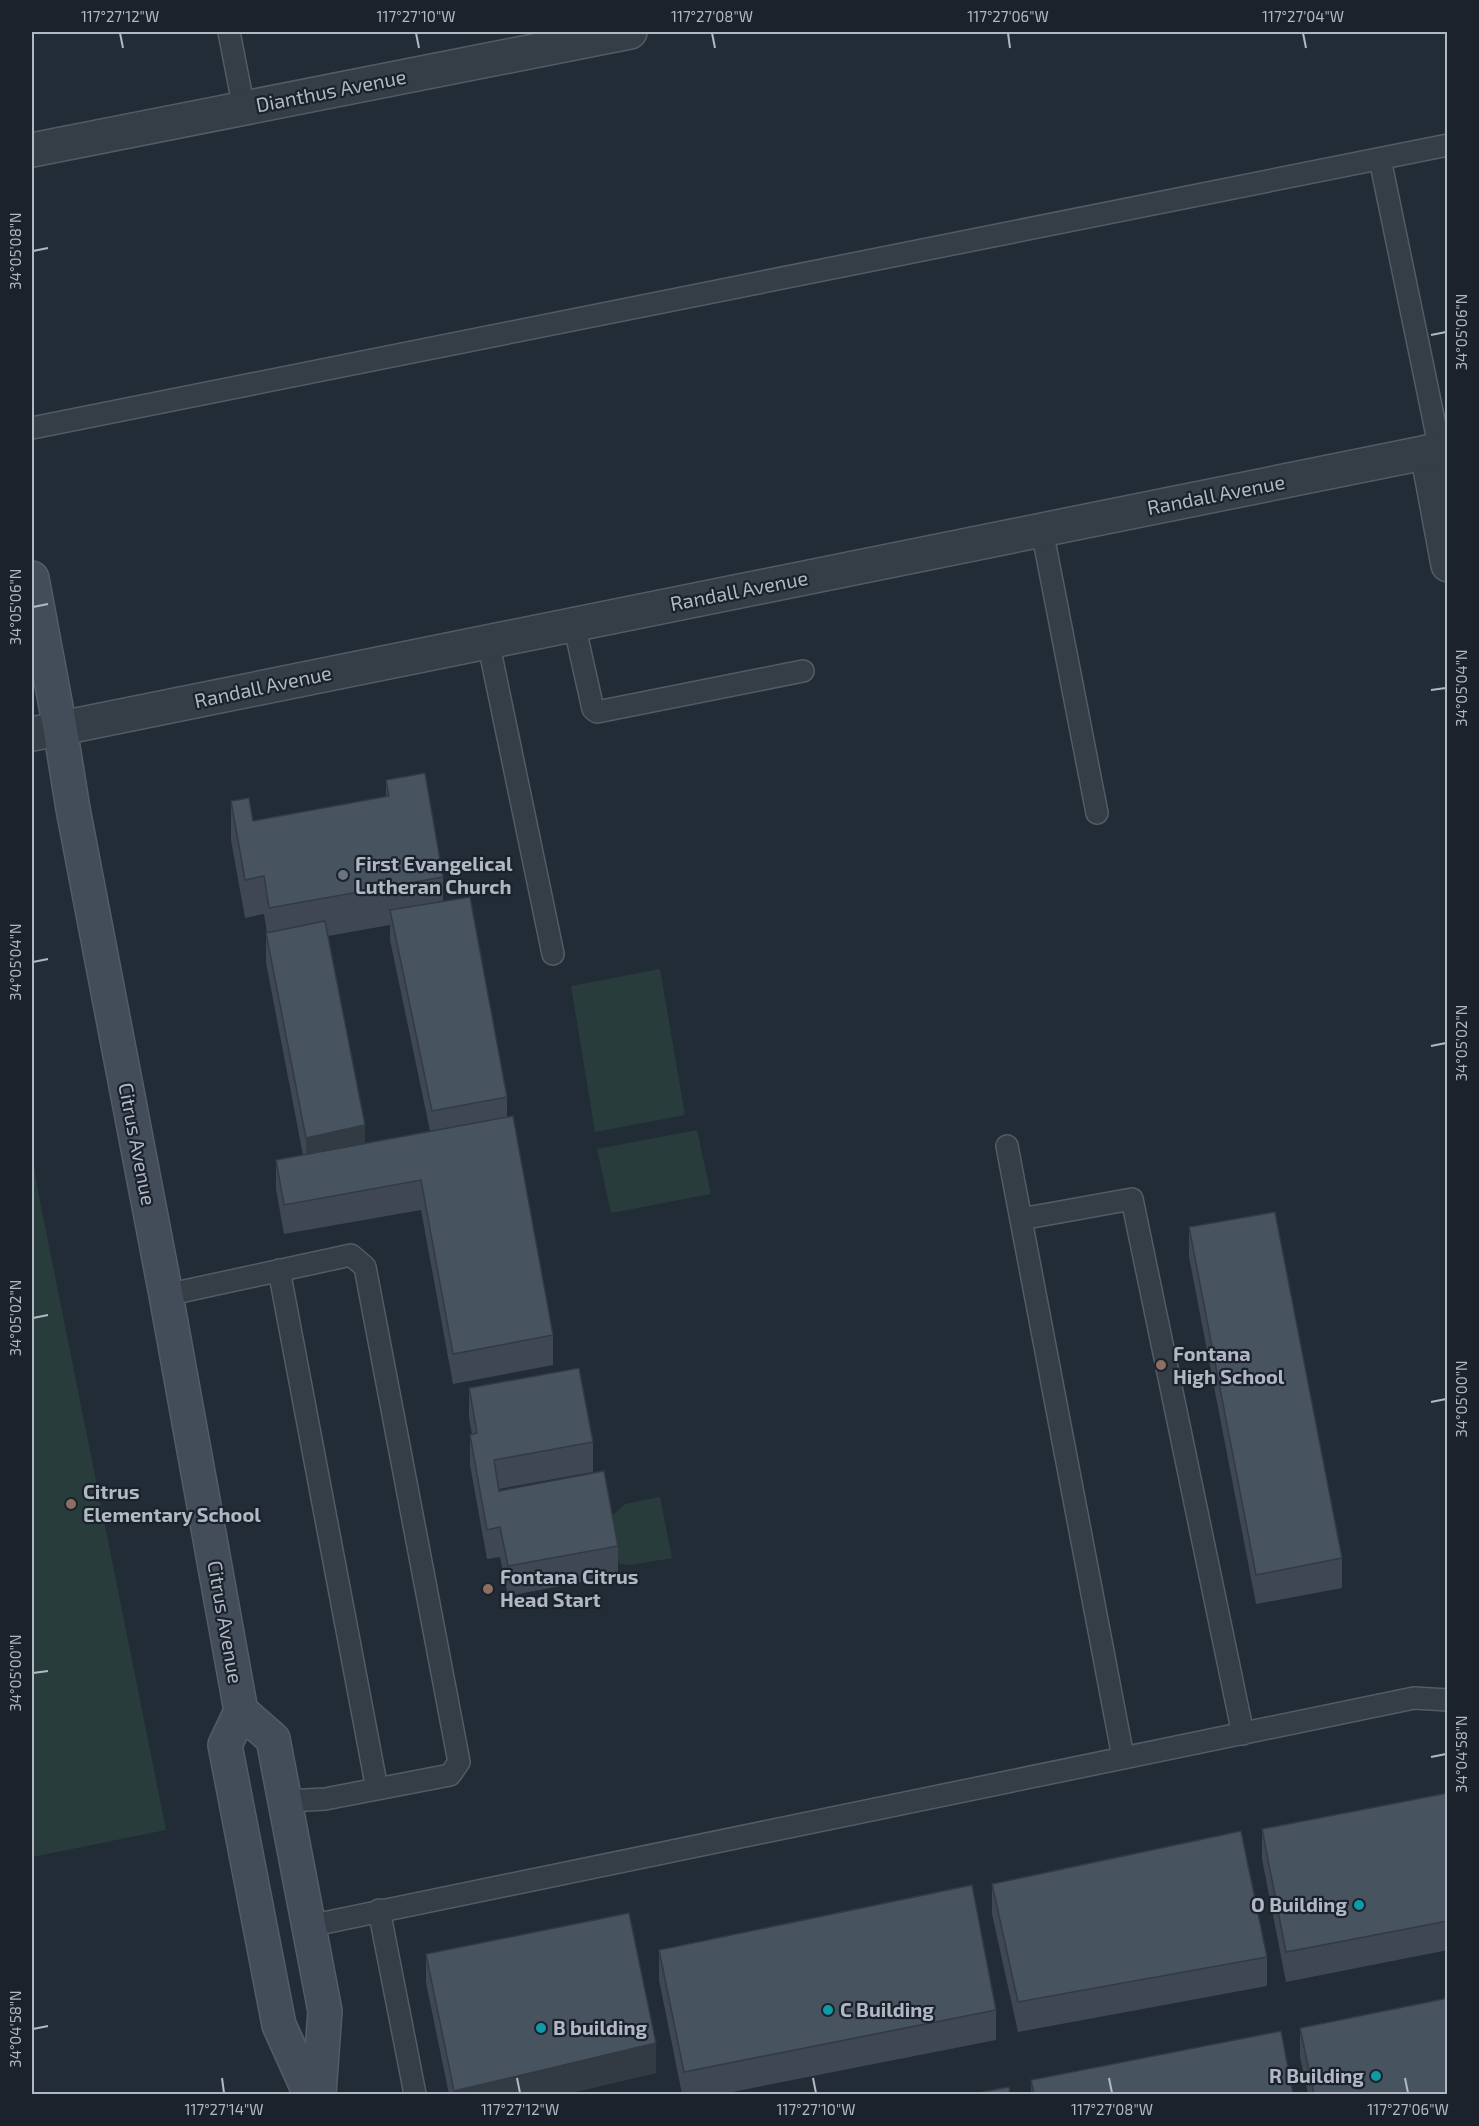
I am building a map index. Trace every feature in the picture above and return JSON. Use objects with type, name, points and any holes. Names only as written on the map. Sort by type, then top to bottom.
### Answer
[{"type":"main road","name":"Citrus Avenue","points":[[32,578],[46,731],[73,809],[166,1295],[241,1711],[225,1745],[279,2025],[310,2094]]},
{"type":"main road","name":"Citrus Avenue","points":[[241,1711],[273,1739],[286,1801],[325,2011],[319,2094]]},
{"type":"street","name":"Dianthus Avenue","points":[[32,150],[244,109],[509,43],[630,32]]},
{"type":"street","name":"Randall Avenue","points":[[46,731],[1438,450]]},
{"type":"street","points":[[1438,450],[1448,565]]},
{"type":"lane","points":[[229,32],[244,109]]},
{"type":"lane","points":[[32,428],[1448,145]]},
{"type":"lane","points":[[1380,159],[1438,450]]},
{"type":"lane","points":[[1042,530],[1097,813]]},
{"type":"lane","points":[[574,624],[593,709],[597,712],[803,671]]},
{"type":"lane","points":[[488,641],[553,954]]},
{"type":"lane","points":[[1007,1146],[1122,1757]]},
{"type":"lane","points":[[1021,1219],[1132,1199],[1243,1734]]},
{"type":"lane","points":[[166,1295],[351,1255],[365,1267],[459,1762],[450,1775],[326,1799],[286,1801]]},
{"type":"lane","points":[[279,1270],[377,1789]]},
{"type":"lane","points":[[309,1926],[1414,1698],[1448,1700]]},
{"type":"lane","points":[[379,1910],[415,2094]]},
{"type":"green space","points":[[660,969],[685,1115],[595,1132],[571,986]]},
{"type":"green space","points":[[697,1130],[711,1194],[611,1213],[597,1149]]},
{"type":"green space","name":"Citrus Elementary School","points":[[32,1150],[37,1186],[166,1830],[32,1857]]},
{"type":"green space","points":[[660,1497],[672,1558],[632,1565],[619,1564],[611,1517],[625,1504]]},
{"type":"building","points":[[425,773],[443,877],[269,908],[264,876],[245,880],[231,801],[249,798],[253,821],[389,796],[386,780]]},
{"type":"building","points":[[470,897],[507,1097],[432,1111],[390,910]]},
{"type":"building","points":[[325,921],[365,1125],[306,1138],[266,933]]},
{"type":"building","points":[[513,1116],[553,1335],[453,1354],[421,1180],[284,1205],[276,1160]]},
{"type":"building","points":[[1275,1212],[1342,1558],[1256,1575],[1189,1227]]},
{"type":"building","points":[[579,1368],[593,1442],[494,1460],[499,1491],[604,1471],[618,1546],[508,1566],[500,1527],[487,1530],[470,1435],[477,1433],[469,1388]]},
{"type":"building","name":"O Building","points":[[1448,1793],[1448,1921],[1286,1952],[1262,1829]]},
{"type":"building","points":[[1241,1831],[1267,1957],[1018,2002],[992,1884]]},
{"type":"building","name":"C Building","points":[[972,1885],[996,2010],[684,2072],[659,1950]]},
{"type":"building","name":"B building","points":[[629,1913],[656,2043],[454,2091],[426,1954]]},
{"type":"building","name":"R Building","points":[[1448,1998],[1448,2094],[1314,2094],[1300,2028]]},
{"type":"building","points":[[1281,2031],[1293,2094],[1034,2094],[1031,2080]]},
{"type":"building","points":[[1009,2087],[1010,2094],[972,2094]]},
{"type":"place","name":"First Evangelical Lutheran Church","points":[[343,875]]},
{"type":"place","name":"Fontana High School","points":[[1161,1365]]},
{"type":"place","name":"Citrus Elementary School","points":[[71,1504]]},
{"type":"place","name":"Fontana Citrus Head Start","points":[[488,1589]]},
{"type":"place","name":"O Building","points":[[1359,1905]]},
{"type":"place","name":"C Building","points":[[828,2010]]},
{"type":"place","name":"B building","points":[[541,2028]]},
{"type":"place","name":"R Building","points":[[1376,2076]]}]
